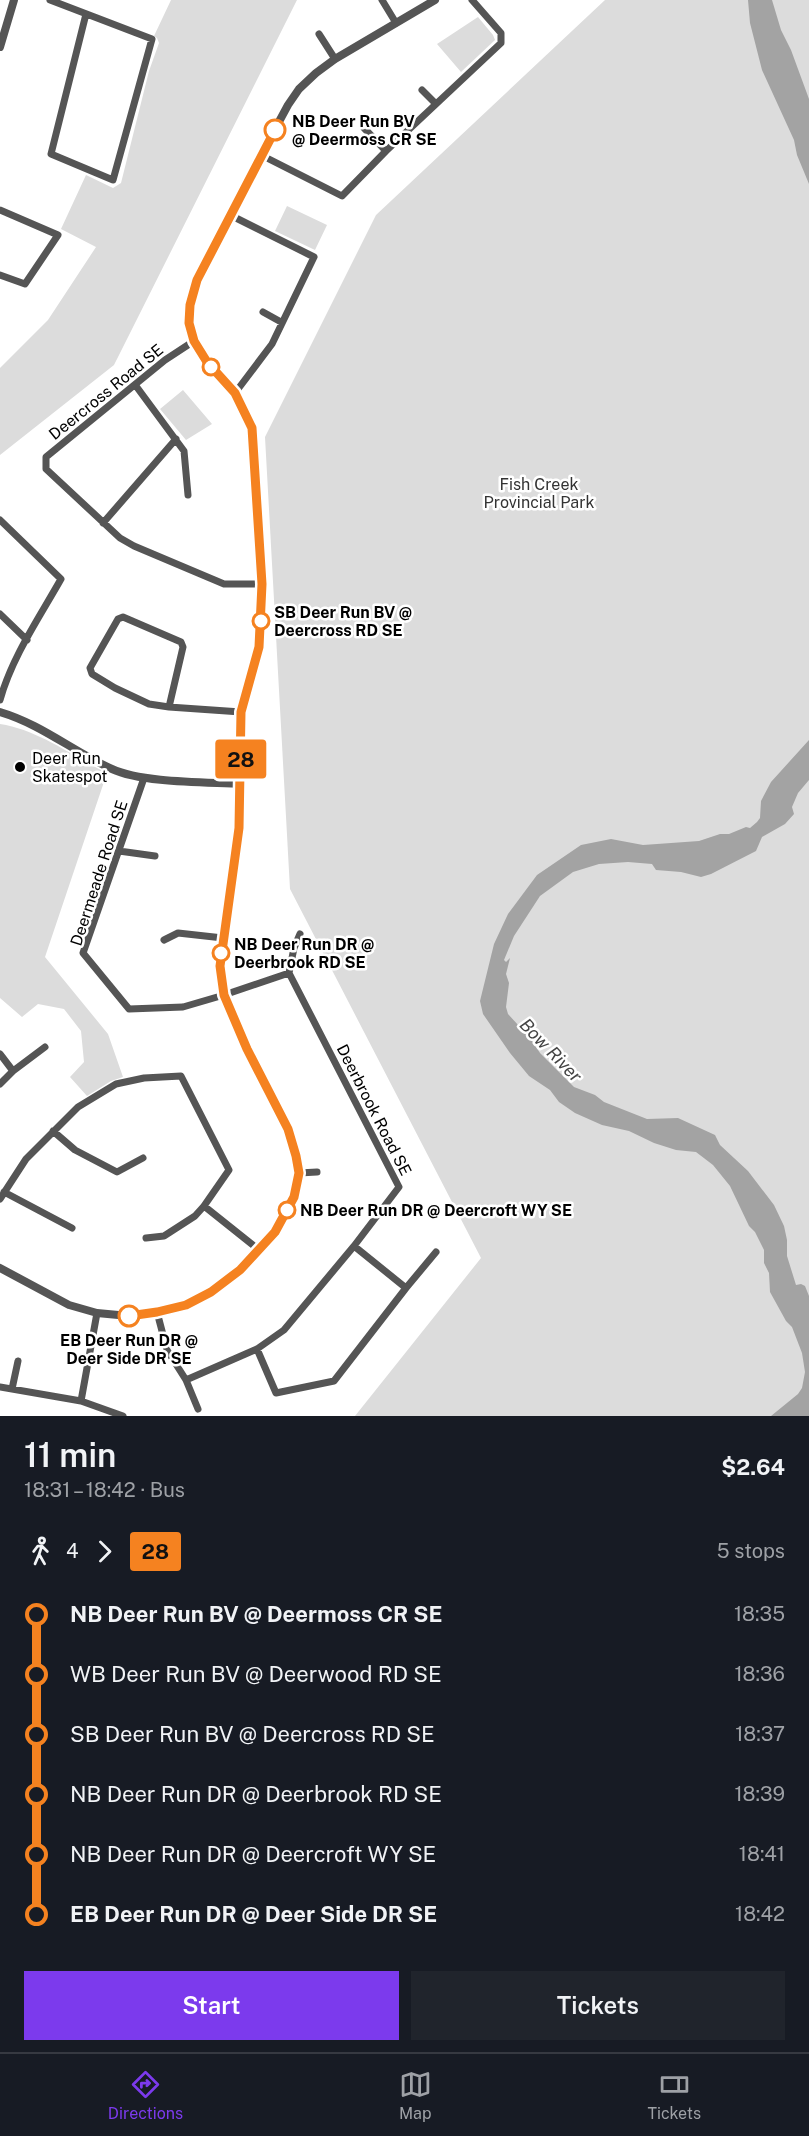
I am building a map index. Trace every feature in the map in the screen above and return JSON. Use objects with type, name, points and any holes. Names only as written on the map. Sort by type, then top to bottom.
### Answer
[{"type":"street","points":[[0,46],[14,0]]},
{"type":"street","points":[[50,0],[152,39],[113,180],[51,154],[86,14]]},
{"type":"street","points":[[382,0],[396,23]]},
{"type":"street","points":[[0,1268],[69,1305],[97,1313],[129,1316],[186,1305],[211,1292],[240,1270],[275,1232],[294,1197],[299,1173],[288,1129],[247,1049],[224,995],[220,966],[222,938],[239,828],[241,712],[259,647],[262,584],[252,428],[235,393],[207,362],[194,341],[189,323],[190,305],[197,280],[261,155],[288,105],[299,90],[335,59],[435,0]]},
{"type":"street","points":[[261,155],[342,196],[501,43],[501,33],[472,0]]},
{"type":"street","points":[[319,34],[335,59]]},
{"type":"street","points":[[422,90],[436,104]]},
{"type":"street","points":[[364,128],[386,152]]},
{"type":"street","points":[[0,210],[58,235],[25,284],[0,275]]},
{"type":"street","points":[[230,215],[314,256],[272,344],[235,393]]},
{"type":"street","points":[[263,312],[281,322]]},
{"type":"street","name":"Deercross Road SE","points":[[194,341],[165,360],[46,458],[46,469],[120,538],[134,546],[224,584],[262,584]]},
{"type":"street","points":[[136,386],[184,451],[188,495]]},
{"type":"street","points":[[103,523],[176,439]]},
{"type":"street","points":[[0,520],[61,579],[6,681],[0,700]]},
{"type":"street","points":[[0,614],[27,640]]},
{"type":"street","points":[[169,707],[183,647],[181,642],[123,617],[118,618],[90,668],[92,674],[149,704],[169,707],[241,712]]},
{"type":"street","points":[[0,712],[23,720],[113,770],[144,778],[241,784]]},
{"type":"street","name":"Deermeade Road SE","points":[[144,778],[83,953],[129,1009],[183,1007],[224,995]]},
{"type":"street","points":[[119,851],[155,856]]},
{"type":"street","points":[[164,939],[178,933],[222,938]]},
{"type":"street","points":[[224,995],[289,973],[294,948],[300,934]]},
{"type":"street","name":"Deerbrook Road SE","points":[[186,1380],[257,1349],[284,1330],[354,1246],[399,1187],[289,973]]},
{"type":"street","points":[[0,1084],[45,1047]]},
{"type":"street","points":[[0,1054],[13,1071]]},
{"type":"street","points":[[0,1199],[26,1159],[78,1107],[116,1084],[144,1078],[181,1077],[229,1170],[195,1216],[164,1236],[146,1238]]},
{"type":"street","points":[[53,1131],[75,1150],[117,1172],[143,1158]]},
{"type":"street","points":[[299,1173],[318,1172]]},
{"type":"street","points":[[4,1192],[72,1228]]},
{"type":"street","points":[[204,1206],[259,1250]]},
{"type":"street","points":[[354,1246],[406,1288]]},
{"type":"street","points":[[257,1349],[276,1394],[334,1381],[436,1251]]},
{"type":"street","points":[[157,1312],[167,1350],[186,1380],[198,1409]]},
{"type":"street","points":[[81,1401],[97,1313]]},
{"type":"street","points":[[12,1389],[18,1361]]},
{"type":"street","points":[[0,1387],[81,1401],[123,1416]]},
{"type":"green space","points":[[171,0],[297,0],[114,365],[0,455],[0,368],[48,320],[96,247],[61,229],[86,175],[113,188],[121,183],[149,71],[159,43],[154,36]]},
{"type":"green space","name":"Fish Creek Provincial Park","points":[[605,0],[809,0],[809,1416],[355,1416],[481,1258],[290,889],[265,437],[376,215]]},
{"type":"green space","points":[[478,17],[495,40],[461,72],[437,44]]},
{"type":"green space","points":[[287,206],[327,225],[315,250],[275,231]]},
{"type":"green space","points":[[183,390],[212,424],[186,440],[160,409]]},
{"type":"green space","points":[[0,724],[42,738],[107,773],[45,957],[108,1034],[123,1077],[111,1081],[87,1096],[70,1077],[84,1062],[81,1031],[64,1009],[38,1004],[22,1017],[0,998]]},
{"type":"shaded area","points":[[748,0],[772,0],[781,30],[809,99],[809,184],[797,155],[794,140],[762,70],[750,23]]},
{"type":"shaded area","points":[[809,740],[809,780],[798,793],[792,807],[794,814],[785,824],[762,837],[756,851],[701,877],[681,872],[656,870],[652,864],[628,862],[599,864],[573,872],[540,896],[514,936],[504,960],[506,962],[510,958],[506,974],[509,983],[506,1007],[508,1014],[540,1053],[574,1087],[647,1119],[678,1118],[715,1135],[720,1145],[748,1171],[774,1205],[784,1226],[787,1256],[796,1285],[805,1286],[809,1296],[809,1416],[771,1416],[802,1388],[805,1372],[802,1353],[792,1327],[786,1321],[770,1292],[769,1273],[764,1263],[764,1250],[755,1232],[749,1226],[730,1186],[713,1165],[696,1152],[676,1150],[629,1131],[602,1125],[575,1113],[559,1102],[550,1090],[529,1076],[510,1053],[483,1014],[480,1001],[494,944],[508,914],[537,875],[581,845],[611,839],[643,845],[699,841],[720,834],[729,834],[746,827],[750,828],[760,818],[761,801],[771,782]]},
{"type":"bus line","name":"28","points":[[129,1316],[186,1305],[211,1292],[240,1270],[275,1232],[294,1197],[299,1173],[288,1129],[247,1049],[224,995],[220,966],[222,938],[239,828],[241,712],[259,647],[262,584],[252,428],[235,393],[207,362],[194,341],[189,323],[190,305],[197,280],[275,130]]},
{"type":"place","name":"NB Deer Run BV @ Deermoss CR SE","points":[[275,130]]},
{"type":"place","name":"SB Deer Run BV @ Deercross RD SE","points":[[261,621]]},
{"type":"place","name":"Deer Run Skatespot","points":[[20,767]]},
{"type":"place","name":"NB Deer Run DR @ Deerbrook RD SE","points":[[221,953]]},
{"type":"place","name":"NB Deer Run DR @ Deercroft WY SE","points":[[287,1210]]},
{"type":"place","name":"EB Deer Run DR @ Deer Side DR SE","points":[[129,1316]]},
{"type":"water label","name":"Bow River","points":[[551,1050]]}]
